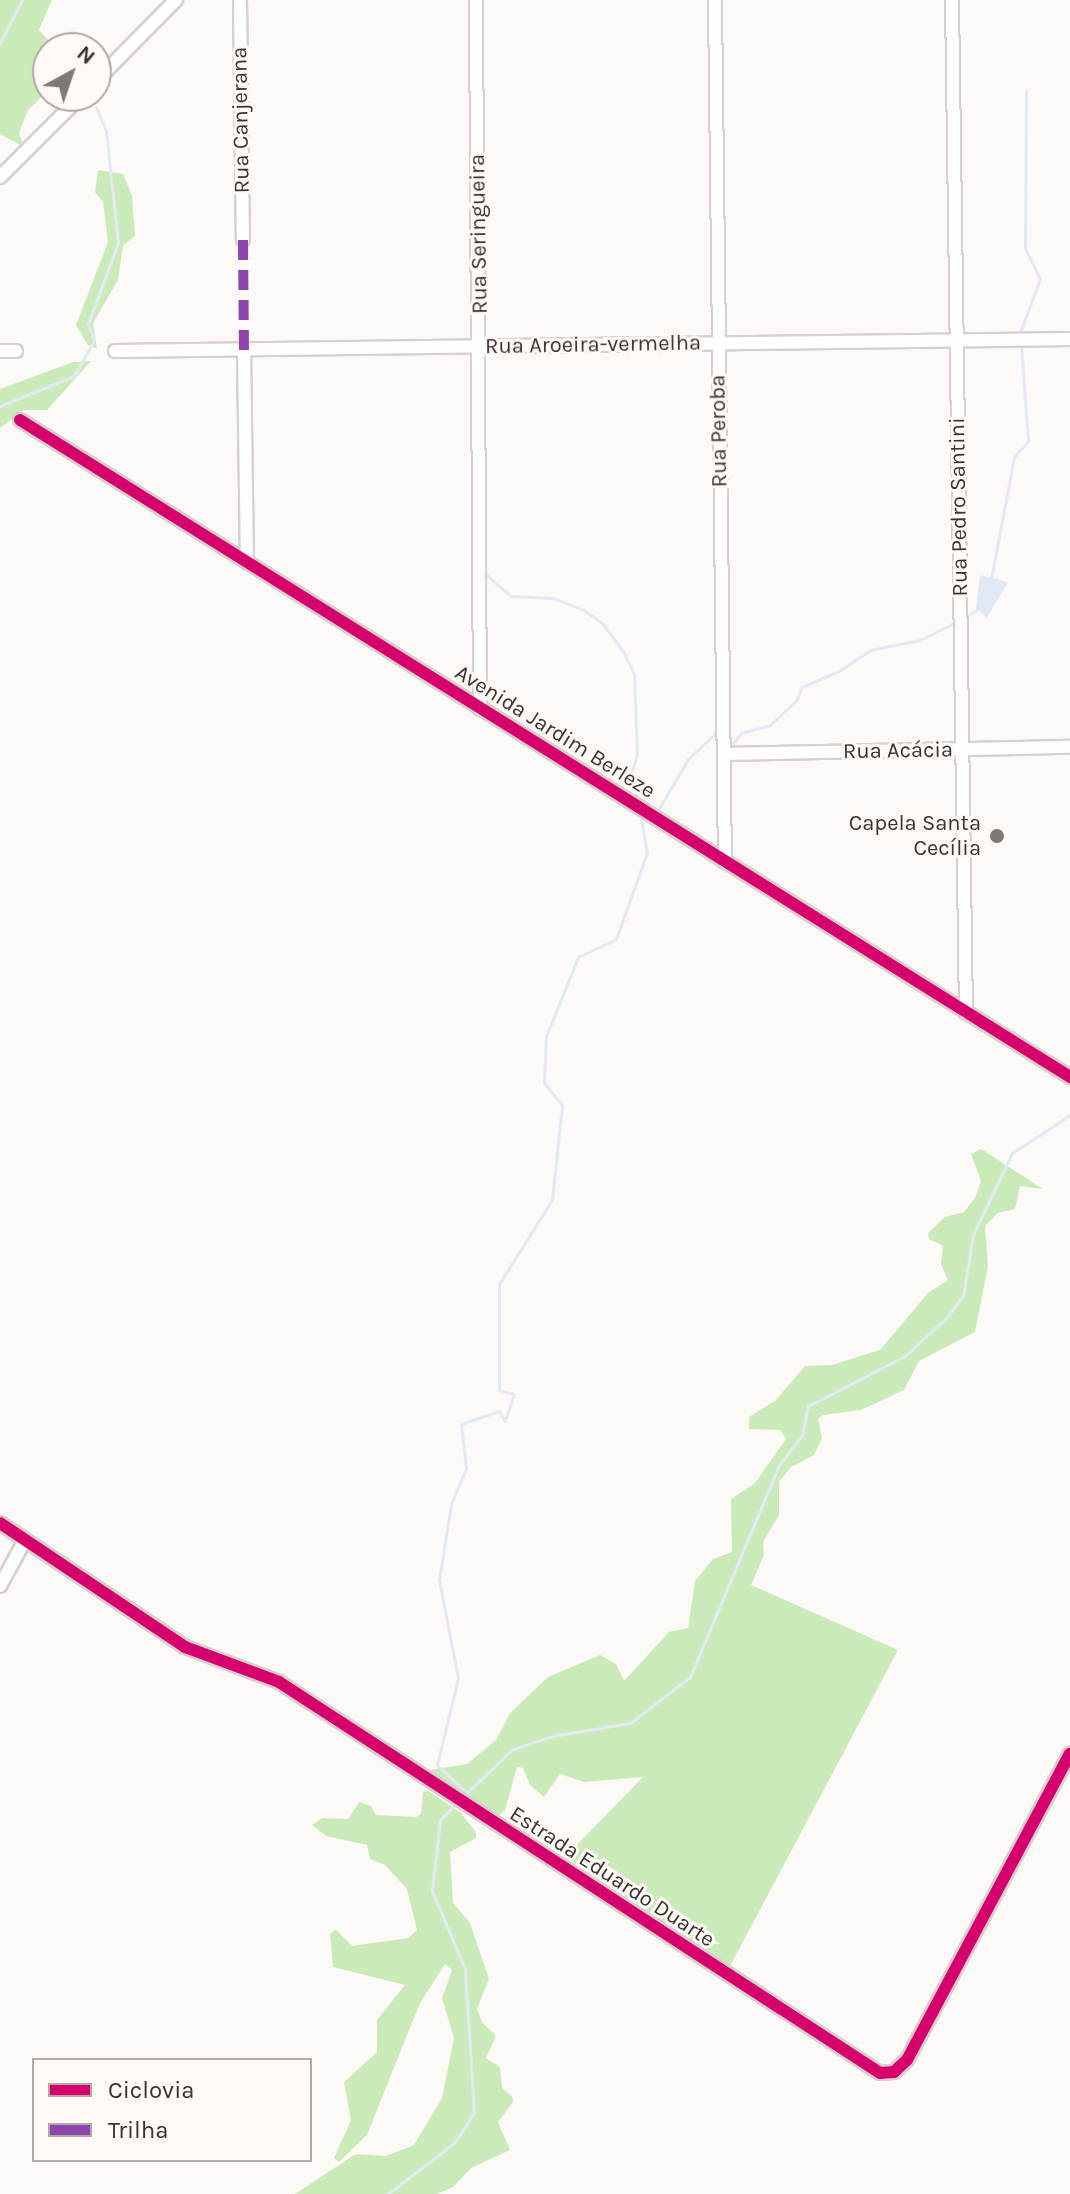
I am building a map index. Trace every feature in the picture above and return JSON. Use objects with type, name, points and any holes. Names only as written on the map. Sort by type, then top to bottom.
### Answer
[{"type":"street","points":[[112,65],[176,0]]},
{"type":"street","name":"Rua Canjerana","points":[[240,0],[243,240]]},
{"type":"street","name":"Rua Seringueira","points":[[476,0],[480,709]]},
{"type":"street","name":"Rua Peroba","points":[[715,0],[725,862]]},
{"type":"street","name":"Rua Pedro Santini","points":[[952,0],[966,1013]]},
{"type":"street","points":[[0,177],[65,112]]},
{"type":"street","name":"Rua Aroeira-vermelha","points":[[115,351],[1070,339]]},
{"type":"street","points":[[244,350],[247,562]]},
{"type":"street","points":[[0,351],[16,351]]},
{"type":"street","name":"Avenida Jardim Berleze","points":[[20,420],[1070,1077]]},
{"type":"street","name":"Rua Acácia","points":[[726,754],[1070,747]]},
{"type":"street","name":"Estrada Eduardo Duarte","points":[[0,1523],[185,1647],[279,1682],[880,2073],[894,2072],[907,2060],[1070,1754]]},
{"type":"street","points":[[0,1586],[25,1540]]},
{"type":"green space","points":[[0,0],[52,0],[41,32],[32,32],[32,106],[19,133],[24,147],[0,134]]},
{"type":"green space","points":[[98,170],[123,174],[132,196],[135,236],[123,245],[118,280],[93,323],[97,349],[88,345],[76,325],[108,242],[103,202],[95,192]]},
{"type":"green space","points":[[91,361],[47,410],[24,410],[0,428],[0,389],[73,362]]},
{"type":"green space","points":[[981,1149],[1043,1189],[1020,1186],[1015,1209],[998,1213],[985,1226],[988,1266],[975,1332],[919,1361],[904,1390],[861,1410],[823,1415],[818,1419],[822,1438],[814,1455],[791,1467],[779,1482],[779,1515],[763,1542],[764,1555],[751,1585],[898,1650],[729,1968],[565,1857],[643,1777],[584,1782],[560,1774],[544,1797],[530,1785],[523,1768],[517,1767],[505,1810],[496,1818],[424,1771],[467,1764],[496,1740],[510,1713],[548,1677],[600,1655],[616,1664],[624,1681],[669,1632],[688,1628],[695,1581],[713,1559],[732,1552],[731,1499],[755,1483],[786,1439],[780,1430],[749,1429],[749,1417],[776,1400],[805,1366],[832,1365],[880,1350],[928,1293],[948,1280],[941,1264],[943,1246],[929,1239],[928,1233],[945,1217],[964,1212],[975,1198],[981,1181],[971,1154]]},
{"type":"green space","points":[[428,1791],[460,1812],[476,1832],[476,1838],[450,1852],[453,1903],[470,1923],[489,1979],[477,2009],[482,2022],[496,2036],[486,2058],[500,2067],[502,2088],[512,2096],[513,2102],[498,2122],[510,2150],[471,2168],[453,2187],[437,2194],[295,2194],[356,2154],[386,2156],[414,2145],[442,2098],[454,2038],[442,1998],[452,1970],[445,1964],[420,2003],[367,2135],[339,2162],[334,2158],[351,2120],[344,2082],[377,2052],[377,2020],[405,1985],[333,1967],[330,1934],[336,1930],[352,1946],[408,1938],[417,1930],[407,1889],[385,1865],[370,1859],[367,1845],[326,1836],[312,1825],[322,1818],[348,1819],[359,1802],[371,1806],[376,1815],[416,1817],[421,1814],[423,1792]]},
{"type":"shaded area","points":[[980,575],[1008,582],[987,618],[976,608]]},
{"type":"waterway","points":[[0,43],[22,0]]},
{"type":"waterway","points":[[1019,335],[1040,279],[1025,248],[1026,90]]},
{"type":"waterway","points":[[0,406],[74,376],[94,340],[88,324],[118,243],[106,131],[98,112]]},
{"type":"waterway","points":[[991,579],[1014,457],[1028,441],[1021,343]]},
{"type":"waterway","points":[[482,571],[511,596],[553,598],[584,610],[603,624],[624,653],[634,674],[637,754],[629,782],[637,790],[635,799]]},
{"type":"waterway","points":[[965,617],[979,609]]},
{"type":"waterway","points":[[728,741],[732,745],[741,733],[770,725],[796,701],[802,687],[839,671],[870,650],[920,640],[958,621]]},
{"type":"waterway","points":[[657,812],[688,759],[719,730]]},
{"type":"waterway","points":[[467,1793],[437,1765],[458,1678],[439,1580],[451,1504],[466,1468],[461,1424],[499,1411],[505,1421],[514,1394],[499,1390],[499,1284],[552,1200],[562,1105],[544,1083],[546,1036],[578,957],[616,939],[647,853],[640,813]]},
{"type":"waterway","points":[[467,1793],[511,1750],[552,1736],[630,1723],[690,1677],[779,1465],[802,1436],[808,1406],[905,1356],[947,1317],[963,1296],[973,1235],[1012,1153],[1070,1115]]},
{"type":"waterway","points":[[388,2194],[455,2142],[474,2113],[465,1969],[432,1891],[440,1820],[456,1804]]},
{"type":"marked path","points":[[243,240],[244,350]]},
{"type":"cycle path","points":[[20,420],[1070,1077]]},
{"type":"cycle path","points":[[0,1523],[185,1647],[279,1682],[880,2073],[894,2072],[907,2060],[1070,1754]]},
{"type":"place","name":"Capela Santa Cecília","points":[[997,836]]}]
